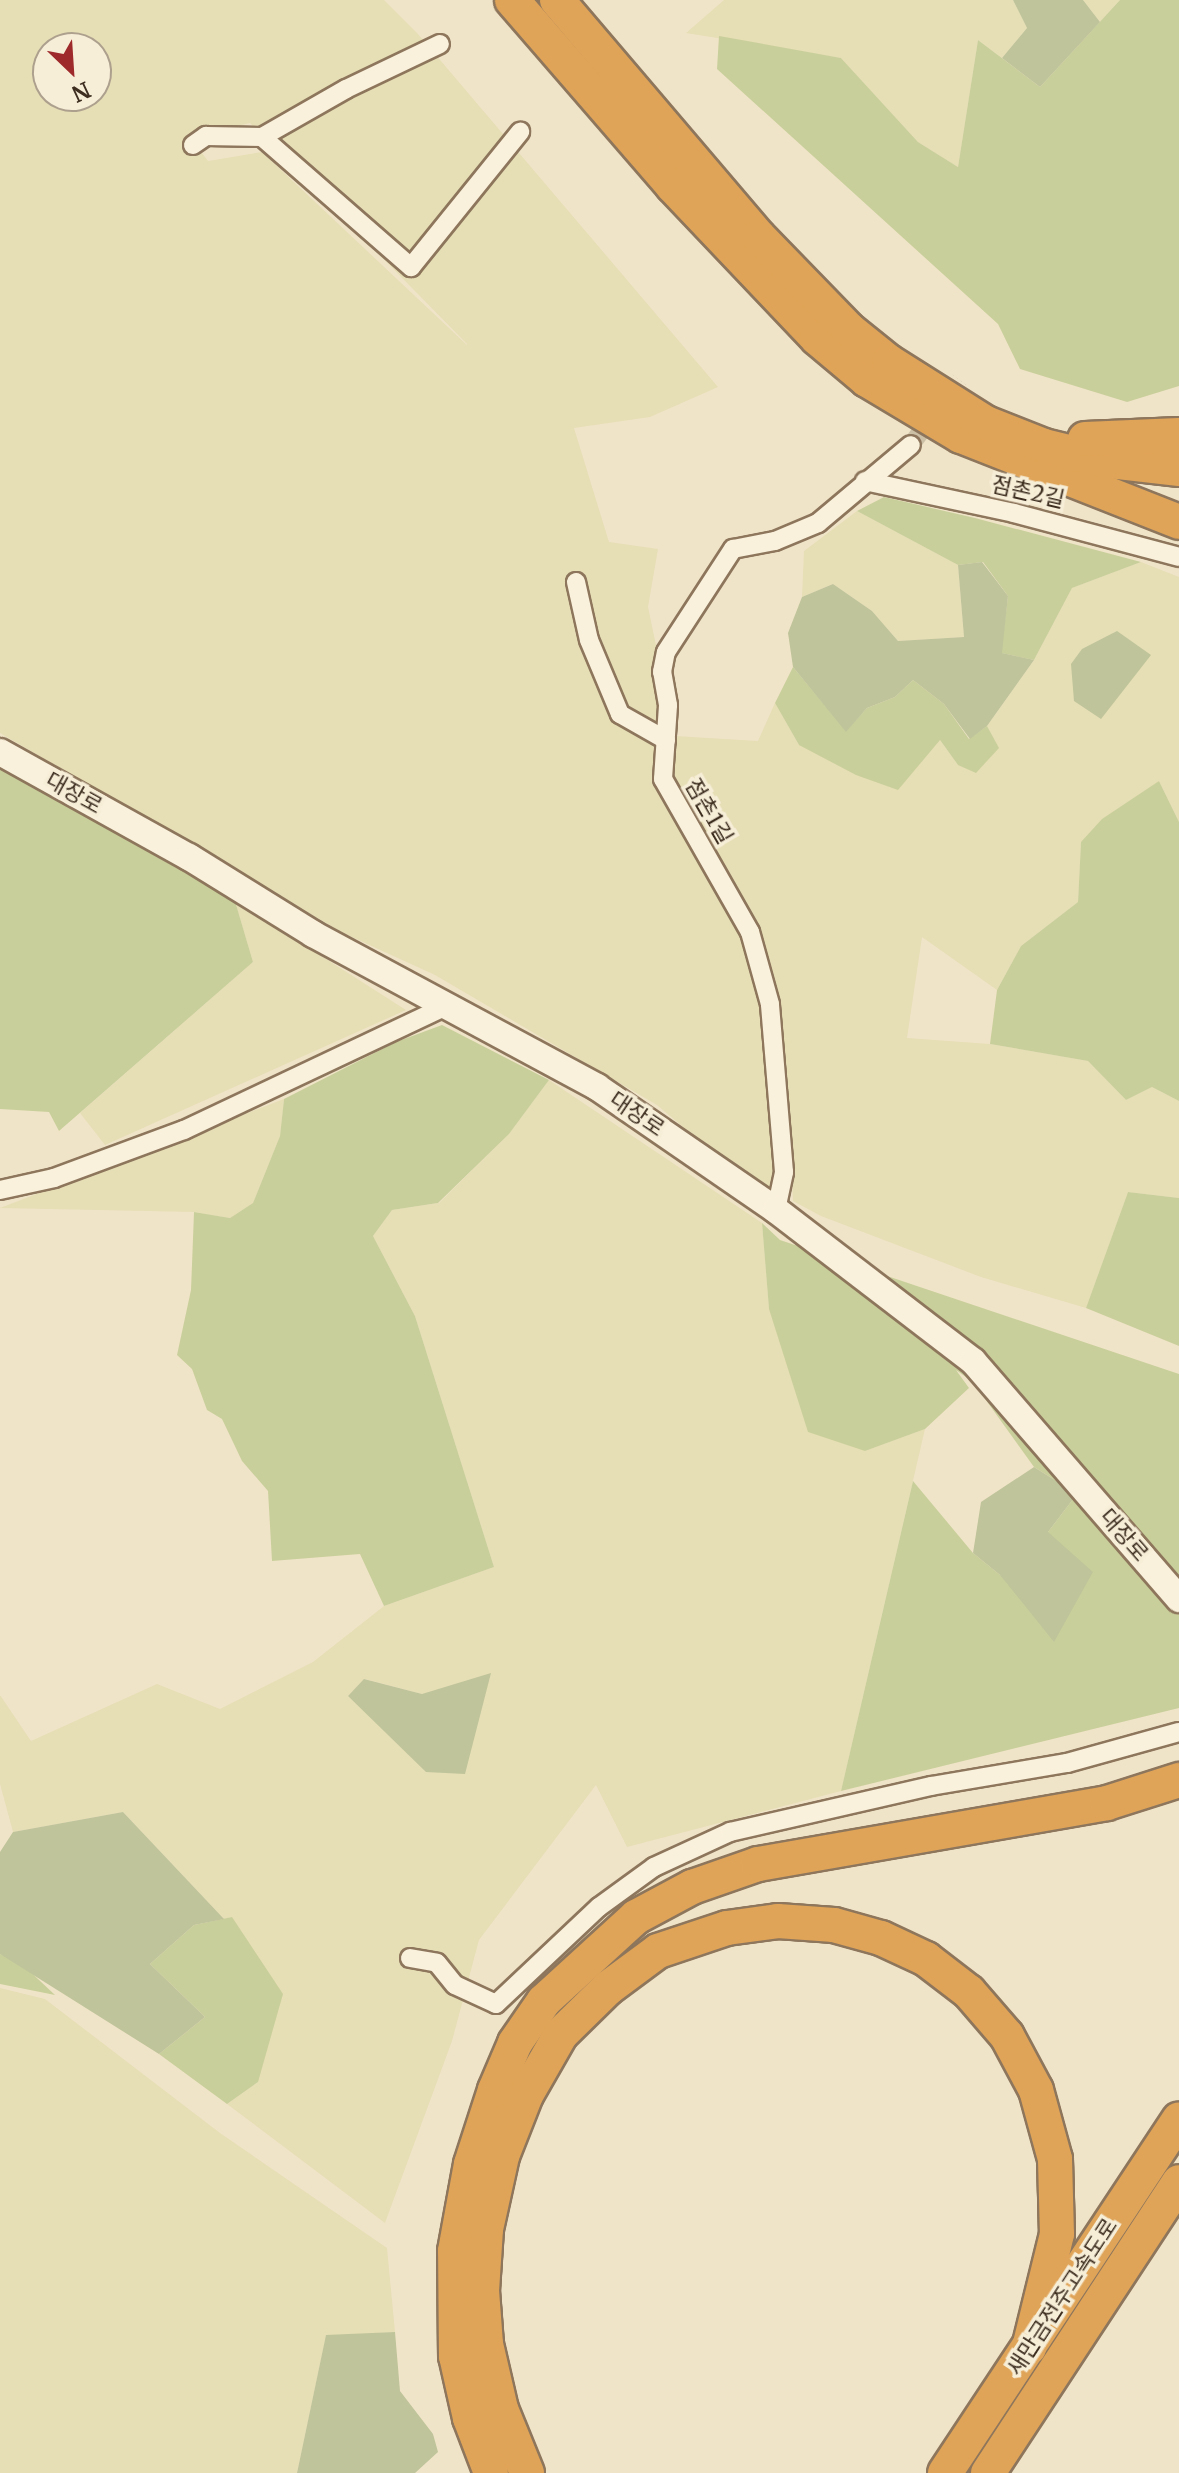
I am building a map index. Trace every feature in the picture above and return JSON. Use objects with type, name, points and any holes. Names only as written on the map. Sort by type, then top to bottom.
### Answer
[{"type":"highway","points":[[512,0],[672,185],[817,338],[908,408],[1008,455],[1179,522]]},
{"type":"highway","points":[[557,0],[808,290],[848,329],[932,391],[986,423],[1044,446],[1101,460],[1179,469]]},
{"type":"highway","points":[[932,391],[986,413],[1071,437],[1104,441],[1179,435]]},
{"type":"highway","points":[[1008,455],[1179,485]]},
{"type":"highway","points":[[491,2473],[470,2418],[456,2356],[455,2251],[471,2164],[495,2090],[515,2043],[544,2001],[636,1917],[692,1887],[758,1864],[1107,1803],[1179,1780]]},
{"type":"highway","points":[[527,2473],[501,2409],[486,2344],[486,2229],[502,2156],[526,2095],[561,2034],[608,1988],[658,1951],[727,1928],[778,1921],[834,1925],[881,1938],[926,1959],[969,1992],[1007,2036],[1036,2090],[1055,2159],[1057,2234],[1029,2348]]},
{"type":"highway","name":"새만금전주고속도로","points":[[945,2473],[1179,2120]]},
{"type":"highway","name":"새만금전주고속도로","points":[[988,2473],[1179,2182]]},
{"type":"street","points":[[193,145],[206,136],[262,137],[346,89],[440,44]]},
{"type":"street","points":[[262,137],[411,267],[520,132]]},
{"type":"street","name":"점촌1길","points":[[776,1210],[784,1172],[770,1004],[750,932],[663,779],[666,740],[662,672],[666,652],[733,549],[775,541],[818,523],[862,490],[865,481],[911,445]]},
{"type":"street","name":"점촌2길","points":[[865,481],[1014,513],[1179,557]]},
{"type":"street","points":[[576,582],[589,640],[620,714],[666,740]]},
{"type":"street","name":"대장로","points":[[0,752],[189,857],[313,934],[597,1087],[776,1210],[973,1361],[1179,1599]]},
{"type":"street","points":[[0,1190],[54,1178],[184,1130],[448,1005]]},
{"type":"street","points":[[410,1958],[437,1963],[455,1985],[496,2004],[599,1907],[654,1867],[730,1832],[931,1786],[1067,1763],[1179,1732]]},
{"type":"shaded area","points":[[0,0],[384,0],[418,34],[718,387],[650,417],[574,428],[609,542],[658,549],[648,607],[675,736],[758,741],[775,703],[799,745],[940,740],[958,765],[998,748],[987,726],[1034,660],[1072,588],[1141,562],[1179,577],[1179,822],[1159,781],[1081,843],[1078,902],[1021,946],[997,990],[922,937],[907,1038],[990,1044],[1088,1061],[1126,1100],[1152,1087],[1179,1101],[1179,1198],[1128,1192],[1086,1308],[981,1277],[821,1216],[793,1201],[792,1181],[767,1198],[657,1105],[435,975],[341,932],[0,733]],"holes":[[[250,123],[467,344],[467,345],[262,152],[208,161],[190,137]],[[1082,649],[1150,655],[1113,699]]]},
{"type":"shaded area","points":[[724,0],[1013,0],[1027,28],[1002,58],[978,40],[958,167],[918,142],[841,58],[686,33]]},
{"type":"shaded area","points":[[1083,0],[1120,0],[1100,22]]},
{"type":"shaded area","points":[[857,511],[958,565],[964,637],[898,641],[872,611],[833,584],[802,597],[804,551]]},
{"type":"shaded area","points":[[235,901],[406,1010],[105,1145],[80,1113],[253,962]]},
{"type":"shaded area","points":[[549,1080],[762,1223],[769,1309],[865,1451],[925,1429],[841,1791],[627,1847],[596,1785],[479,1940],[452,2041],[385,2223],[227,2104],[258,2082],[232,1917],[224,1919],[123,1812],[13,1832],[0,1784],[0,1695],[31,1741],[157,1684],[220,1709],[313,1662],[384,1606],[494,1567],[415,1316],[373,1236],[392,1210],[439,1203],[509,1134]],"holes":[[[365,1679],[422,1694],[377,1722],[348,1696]]]},
{"type":"shaded area","points":[[284,1099],[280,1136],[253,1203],[230,1218],[194,1212],[0,1208]]},
{"type":"shaded area","points":[[0,1988],[45,1999],[220,2133],[387,2248],[395,2332],[326,2336],[297,2473],[0,2473]]},
{"type":"green space","points":[[1013,0],[1083,0],[1100,22],[1040,87],[1002,58],[1027,28]]},
{"type":"green space","points":[[1120,0],[1179,0],[1179,386],[1127,402],[1020,369],[998,324],[717,69],[719,36],[841,58],[918,142],[958,167],[978,40],[1040,87]]},
{"type":"green space","points":[[884,497],[1141,562],[1072,588],[1034,660],[1001,653],[1008,596],[983,562],[958,565],[857,511]]},
{"type":"green space","points":[[982,562],[1008,596],[1002,653],[1034,660],[987,726],[970,739],[944,704],[913,680],[895,697],[867,708],[846,732],[793,667],[788,633],[802,597],[833,584],[872,611],[898,641],[964,637],[958,565]]},
{"type":"green space","points":[[1117,631],[1151,655],[1101,719],[1074,701],[1071,664],[1082,649]]},
{"type":"green space","points":[[793,667],[846,731],[867,708],[895,697],[913,680],[944,704],[969,739],[987,726],[999,748],[976,773],[958,765],[940,740],[898,790],[856,775],[799,745],[775,703]]},
{"type":"green space","points":[[0,768],[235,901],[253,962],[59,1131],[49,1112],[0,1109]]},
{"type":"green space","points":[[1159,781],[1179,822],[1179,1101],[1152,1087],[1126,1100],[1088,1061],[990,1044],[997,990],[1021,946],[1078,902],[1081,842],[1102,819]]},
{"type":"green space","points":[[442,1025],[549,1080],[509,1134],[438,1203],[392,1210],[373,1236],[415,1316],[494,1567],[384,1606],[360,1554],[272,1561],[268,1491],[242,1461],[222,1419],[207,1410],[192,1369],[177,1355],[191,1290],[194,1212],[230,1218],[253,1203],[280,1136],[284,1099],[396,1042]]},
{"type":"green space","points":[[1128,1192],[1179,1198],[1179,1346],[1086,1308]]},
{"type":"green space","points":[[762,1223],[780,1240],[1179,1374],[1179,1708],[841,1791],[913,1481],[973,1553],[1000,1575],[1048,1532],[1077,1494],[1034,1467],[973,1382],[956,1370],[969,1388],[925,1429],[865,1451],[808,1432],[769,1309]]},
{"type":"green space","points":[[1034,1467],[1077,1494],[1048,1532],[1093,1572],[1054,1642],[1000,1575],[973,1553],[981,1502]]},
{"type":"green space","points":[[491,1673],[465,1774],[426,1772],[348,1696],[364,1679],[422,1694]]},
{"type":"green space","points":[[123,1812],[224,1919],[194,1925],[150,1964],[205,2017],[159,2054],[0,1954],[0,1852],[13,1832]]},
{"type":"green space","points":[[232,1917],[283,1994],[258,2082],[227,2104],[159,2054],[205,2017],[150,1964],[194,1925]]},
{"type":"green space","points":[[0,1954],[21,1963],[55,1995],[0,1984]]},
{"type":"green space","points":[[395,2332],[400,2391],[433,2434],[438,2452],[415,2473],[297,2473],[326,2335]]},
{"type":"tunnel","points":[[911,445],[959,380]]}]
